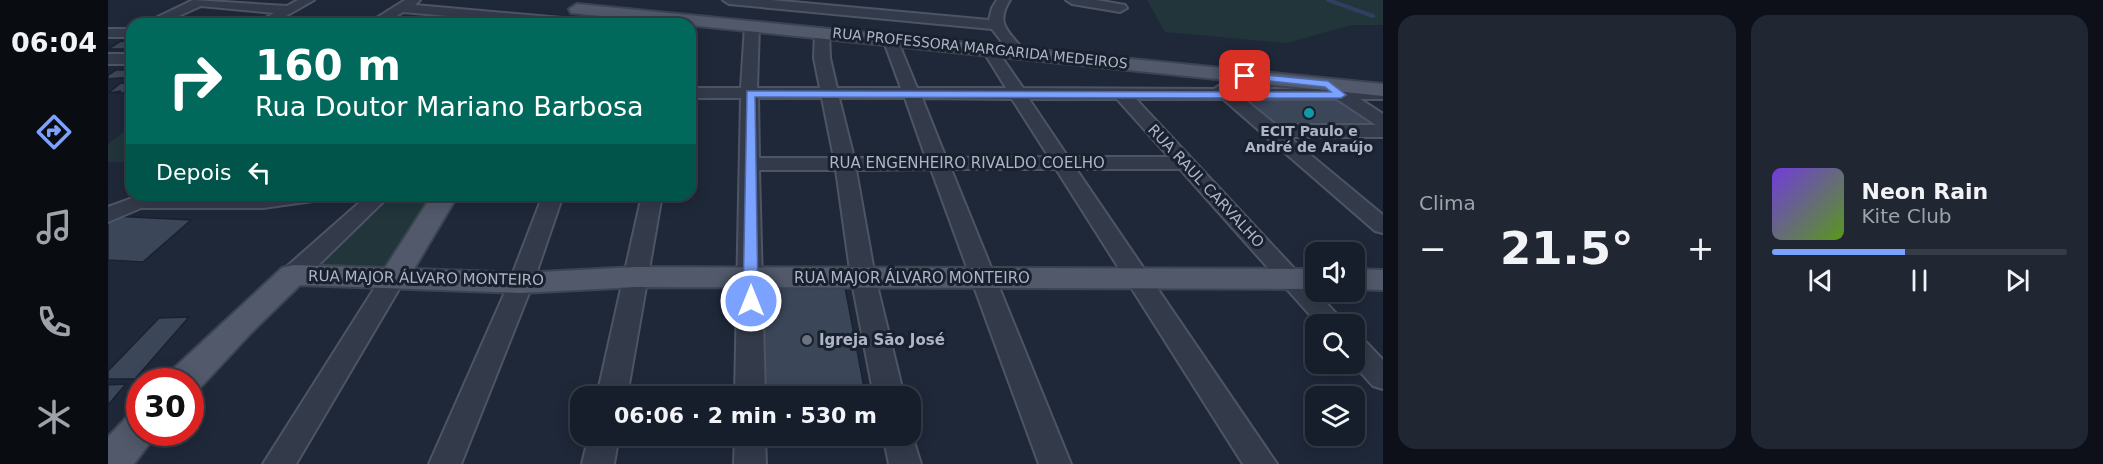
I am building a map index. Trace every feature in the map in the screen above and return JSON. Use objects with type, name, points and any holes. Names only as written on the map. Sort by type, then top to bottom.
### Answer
[{"type":"main road","name":"RUA PROFESSORA MARGARIDA MEDEIROS","points":[[581,4],[616,18]]},
{"type":"main road","points":[[566,18],[581,4]]},
{"type":"main road","name":"RUA PROFESSORA MARGARIDA MEDEIROS","points":[[696,23],[890,39],[1203,72],[1334,90],[1383,92]]},
{"type":"main road","points":[[393,279],[440,201]]},
{"type":"main road","points":[[197,368],[293,275]]},
{"type":"main road","name":"RUA MAJOR ÁLVARO MONTEIRO","points":[[293,275],[521,283],[636,277],[1303,278]]},
{"type":"main road","points":[[1365,279],[1383,280]]},
{"type":"main road","points":[[109,464],[126,445]]},
{"type":"street","points":[[274,18],[308,0]]},
{"type":"street","points":[[384,18],[414,0]]},
{"type":"street","points":[[729,0],[798,3],[843,10],[995,25]]},
{"type":"street","points":[[896,15],[901,0]]},
{"type":"street","points":[[1004,0],[995,13],[995,25],[1017,52]]},
{"type":"street","points":[[1072,0],[1120,8]]},
{"type":"street","points":[[163,18],[201,1],[289,10]]},
{"type":"street","points":[[495,16],[509,5]]},
{"type":"street","points":[[401,8],[514,18]]},
{"type":"street","points":[[843,10],[820,46],[832,94],[862,277],[887,386]]},
{"type":"street","points":[[750,386],[749,58],[752,26]]},
{"type":"street","points":[[108,33],[126,33]]},
{"type":"street","points":[[890,39],[1055,464]]},
{"type":"street","points":[[988,49],[1136,278],[1261,464]]},
{"type":"street","points":[[108,59],[126,59]]},
{"type":"street","points":[[1203,72],[1383,226]]},
{"type":"street","points":[[696,93],[1227,94],[1334,90],[1383,122]]},
{"type":"street","name":"RUA RAUL CARVALHO","points":[[1122,94],[1185,163],[1303,278],[1326,314]]},
{"type":"street","points":[[1271,131],[1383,131]]},
{"type":"street","name":"RUA ENGENHEIRO RIVALDO COELHO","points":[[749,164],[1185,163]]},
{"type":"street","points":[[108,214],[138,202],[270,201]]},
{"type":"street","points":[[293,275],[373,201]]},
{"type":"street","points":[[445,464],[521,283],[551,201]]},
{"type":"street","points":[[614,386],[651,201]]},
{"type":"street","points":[[279,464],[393,279]]},
{"type":"street","points":[[1365,359],[1383,378]]},
{"type":"street","points":[[598,464],[602,446]]},
{"type":"street","points":[[750,446],[750,464]]},
{"type":"street","points":[[900,446],[904,464]]},
{"type":"green space","points":[[1147,0],[1383,0],[1383,25],[1352,25],[1287,43],[1165,32]]},
{"type":"green space","points":[[1221,75],[1321,85],[1325,91],[1237,91]]},
{"type":"green space","points":[[126,130],[126,162],[108,162],[108,144]]},
{"type":"green space","points":[[379,201],[433,201],[389,273],[306,268]]},
{"type":"building","points":[[121,41],[126,41],[126,49],[108,49]]},
{"type":"building","points":[[116,70],[126,70],[126,78],[108,79],[108,75]]},
{"type":"building","points":[[121,83],[126,83],[126,92],[108,93]]},
{"type":"building","name":"ECIT Paulo e André de Araújo","points":[[1242,98],[1336,99],[1378,128],[1277,128]]},
{"type":"building","points":[[112,216],[191,220],[143,262],[108,260],[108,219]]},
{"type":"building","name":"Igreja São José","points":[[759,287],[845,287],[864,386],[759,386]]},
{"type":"building","points":[[189,317],[145,368],[126,368],[126,379],[108,379],[108,371],[159,318]]},
{"type":"building","points":[[126,384],[108,405],[108,385]]},
{"type":"waterway","points":[[1328,0],[1373,16]]},
{"type":"place","name":"ECIT Paulo e André de Araújo","points":[[1309,113]]},
{"type":"place","name":"Igreja São José","points":[[807,340]]},
{"type":"route","points":[[751,301],[750,94],[1341,95],[1328,84],[1245,76]]}]
